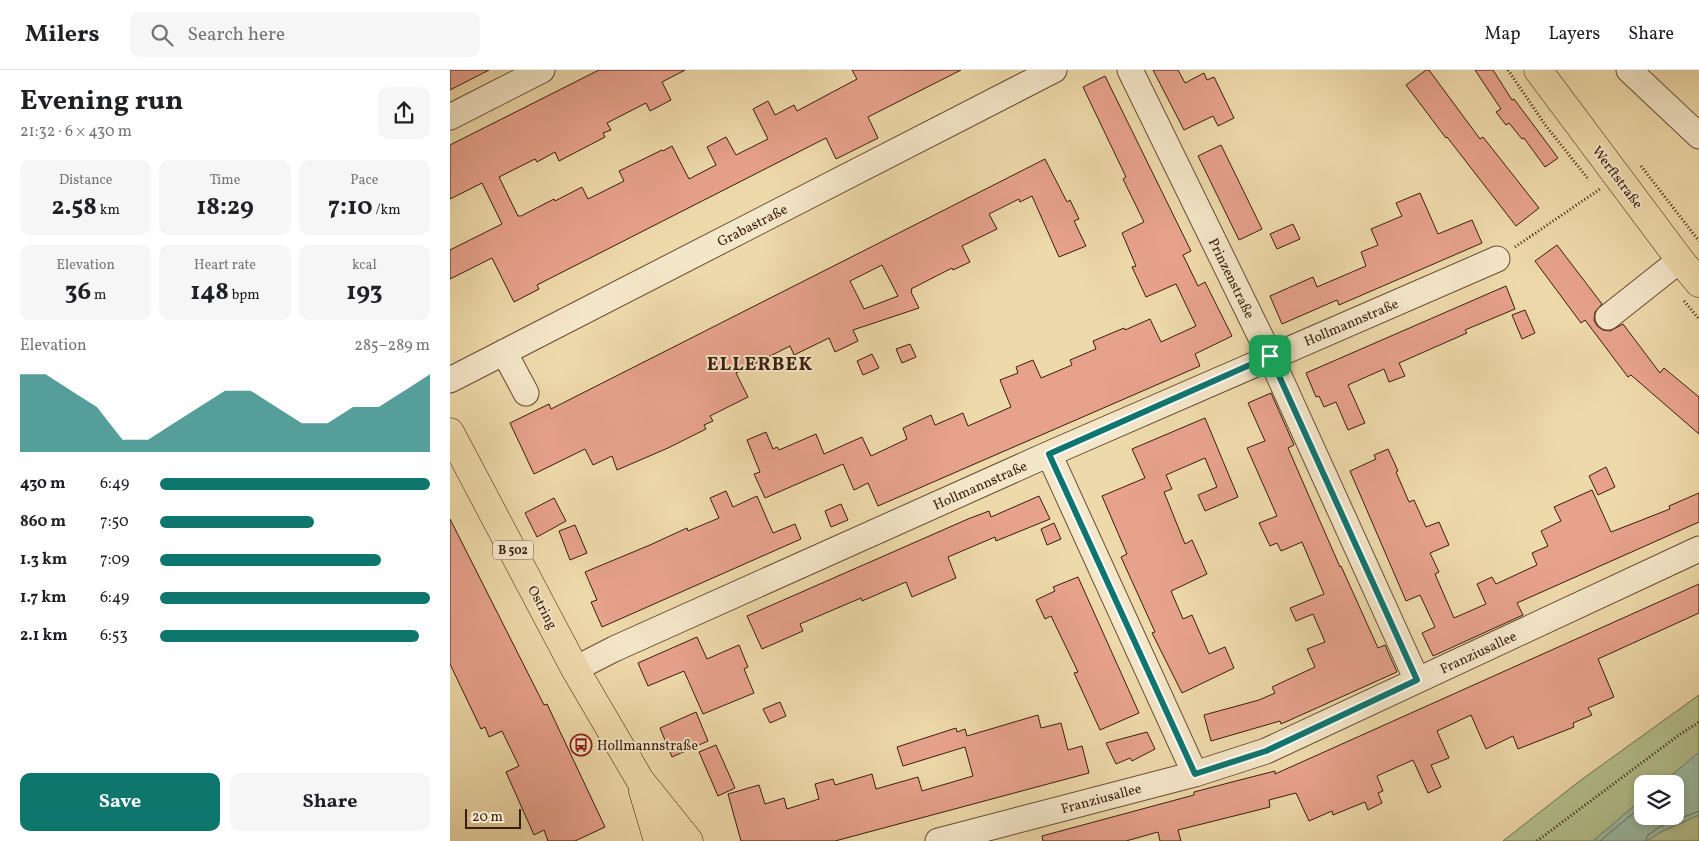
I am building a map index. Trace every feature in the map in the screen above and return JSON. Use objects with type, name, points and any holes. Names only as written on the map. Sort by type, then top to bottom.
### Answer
[{"type":"main road","name":"Werftstraße","points":[[1538,70],[1699,283]]},
{"type":"main road","name":"Ostring","points":[[450,432],[575,669],[640,780],[689,841]]},
{"type":"main road","name":"Ostring","points":[[640,780],[658,841]]},
{"type":"street","points":[[450,117],[542,70]]},
{"type":"street","name":"Grabastraße","points":[[450,380],[1054,70]]},
{"type":"street","name":"Prinzenstraße","points":[[1130,70],[1270,356],[1417,680]]},
{"type":"street","points":[[1628,70],[1699,136]]},
{"type":"street","name":"Hollmannstraße","points":[[575,669],[614,649],[1049,454],[1270,356],[1498,259]]},
{"type":"street","points":[[1608,317],[1680,260]]},
{"type":"street","points":[[504,352],[526,393]]},
{"type":"street","points":[[1049,454],[1195,774]]},
{"type":"street","name":"Franziusallee","points":[[938,841],[1195,774],[1266,751],[1699,550]]},
{"type":"path","points":[[1498,259],[1598,191],[1617,175]]},
{"type":"path","points":[[1537,841],[1699,722]]},
{"type":"shaded area","points":[[1699,695],[1699,841],[1503,841],[1581,780]]},
{"type":"water","points":[[1699,752],[1699,815],[1684,822],[1684,775],[1672,775]]},
{"type":"water","points":[[1634,806],[1634,825],[1677,825],[1647,841],[1593,841]]},
{"type":"building","points":[[450,70],[489,70],[450,90]]},
{"type":"building","points":[[599,70],[685,70],[662,82],[671,100],[650,111],[646,103],[607,123],[611,130],[603,133],[605,137],[559,161],[555,152],[537,162],[535,159],[499,177],[518,216],[554,199],[555,201],[582,187],[588,199],[624,181],[619,171],[672,146],[689,179],[716,165],[707,147],[726,137],[736,155],[768,139],[753,109],[768,101],[775,115],[794,105],[797,111],[857,79],[852,70],[961,70],[868,117],[878,138],[836,159],[826,138],[537,285],[539,289],[514,302],[492,258],[450,279],[450,250],[502,224],[482,183],[450,199],[450,145]]},
{"type":"building","points":[[1153,70],[1178,70],[1185,83],[1204,73],[1207,80],[1214,77],[1234,118],[1218,126],[1213,116],[1184,130]]},
{"type":"building","points":[[1426,70],[1429,70],[1480,139],[1483,137],[1539,208],[1516,226],[1406,85]]},
{"type":"building","points":[[1475,70],[1493,70],[1512,100],[1514,99],[1558,158],[1545,167],[1524,138],[1522,139],[1509,123],[1506,125],[1496,112],[1501,109]]},
{"type":"building","points":[[1105,76],[1191,251],[1183,255],[1198,286],[1205,282],[1232,336],[1195,354],[1200,366],[878,506],[868,483],[854,490],[843,464],[765,498],[754,474],[760,472],[747,440],[766,432],[773,449],[777,447],[779,450],[816,434],[824,454],[862,437],[871,456],[907,439],[903,428],[931,415],[935,425],[963,413],[968,426],[1011,407],[1000,380],[1018,373],[1016,367],[1033,360],[1041,378],[1072,365],[1070,360],[1096,349],[1093,341],[1150,319],[1161,342],[1196,326],[1176,284],[1146,297],[1132,267],[1136,266],[1122,233],[1144,222],[1123,179],[1126,177],[1083,87]]},
{"type":"building","points":[[1221,145],[1262,229],[1239,240],[1198,156]]},
{"type":"building","points":[[1045,159],[1067,202],[1070,200],[1079,219],[1074,221],[1086,246],[1059,257],[1032,196],[1020,202],[1019,199],[989,214],[997,229],[962,246],[970,262],[953,270],[952,268],[911,289],[919,308],[853,330],[858,341],[835,352],[829,338],[794,355],[790,346],[736,373],[748,397],[710,416],[713,421],[704,425],[706,429],[617,470],[612,456],[593,465],[585,449],[534,474],[510,423],[549,404],[551,409]],"holes":[[[882,265],[898,296],[864,309],[850,281]]]},
{"type":"building","points":[[1420,193],[1438,234],[1472,220],[1482,243],[1339,305],[1337,300],[1282,324],[1270,296],[1313,277],[1317,287],[1366,266],[1361,252],[1378,245],[1371,229],[1402,216],[1396,203]]},
{"type":"building","points":[[1293,224],[1300,239],[1277,249],[1270,234]]},
{"type":"building","points":[[1557,245],[1602,304],[1595,312],[1594,320],[1597,326],[1603,330],[1610,331],[1623,324],[1660,373],[1664,368],[1699,397],[1699,434],[1631,375],[1628,377],[1585,320],[1581,323],[1535,261]]},
{"type":"building","points":[[1506,286],[1515,309],[1465,330],[1467,333],[1399,363],[1405,376],[1389,382],[1384,369],[1348,385],[1365,423],[1348,430],[1336,402],[1324,407],[1319,396],[1316,397],[1306,373]]},
{"type":"building","points":[[1525,310],[1535,333],[1522,339],[1512,315]]},
{"type":"building","points":[[910,344],[916,357],[902,363],[896,349]]},
{"type":"building","points":[[872,354],[879,368],[863,375],[857,361]]},
{"type":"building","points":[[1271,393],[1294,445],[1288,448],[1340,567],[1378,648],[1385,645],[1397,672],[1281,724],[1280,721],[1211,741],[1204,715],[1259,700],[1275,693],[1272,687],[1315,667],[1307,649],[1325,642],[1313,614],[1296,621],[1290,608],[1324,594],[1302,542],[1281,551],[1277,543],[1270,546],[1259,523],[1277,516],[1247,448],[1265,441],[1248,403]]},
{"type":"building","points":[[1205,418],[1238,497],[1205,511],[1198,495],[1217,487],[1205,458],[1166,475],[1172,489],[1164,492],[1185,544],[1192,540],[1207,574],[1171,591],[1183,619],[1192,615],[1209,654],[1225,647],[1234,668],[1182,693],[1152,633],[1155,632],[1121,557],[1127,554],[1102,496],[1145,478],[1132,449]]},
{"type":"building","points":[[1388,449],[1409,502],[1414,500],[1426,527],[1439,522],[1449,545],[1430,553],[1439,572],[1435,574],[1454,618],[1486,604],[1477,584],[1492,577],[1496,584],[1537,565],[1532,553],[1548,546],[1541,531],[1561,521],[1554,507],[1592,490],[1611,532],[1670,509],[1669,506],[1699,493],[1699,522],[1517,603],[1523,615],[1433,656],[1422,633],[1435,627],[1420,595],[1406,601],[1350,471],[1376,459],[1374,455]]},
{"type":"building","points":[[1606,467],[1615,487],[1598,495],[1589,476]]},
{"type":"building","points":[[726,491],[733,507],[757,496],[773,533],[795,524],[801,539],[602,627],[591,602],[597,600],[585,572],[687,528],[688,531],[719,518],[710,498]]},
{"type":"building","points":[[1039,496],[1050,519],[996,541],[995,537],[948,557],[956,578],[912,597],[906,582],[862,601],[861,598],[800,624],[803,631],[762,649],[747,616],[968,519],[989,511],[991,517]]},
{"type":"building","points":[[554,498],[566,521],[537,537],[525,513]]},
{"type":"building","points":[[841,504],[848,520],[831,527],[825,511]]},
{"type":"building","points":[[450,519],[544,705],[547,704],[605,827],[575,841],[548,841],[544,830],[534,835],[506,772],[519,766],[502,731],[489,737],[485,727],[481,729],[450,664]]},
{"type":"building","points":[[1054,523],[1061,539],[1047,545],[1041,529]]},
{"type":"building","points":[[575,525],[587,553],[570,560],[559,531]]},
{"type":"building","points":[[1078,577],[1139,713],[1100,730],[1074,673],[1078,672],[1051,616],[1045,619],[1036,600],[1055,591],[1053,587]]},
{"type":"building","points":[[1699,584],[1699,613],[1598,659],[1614,697],[1588,708],[1592,715],[1573,723],[1574,727],[1518,749],[1513,736],[1486,749],[1471,715],[1437,731],[1449,758],[1431,765],[1441,787],[1428,793],[1413,760],[1377,776],[1383,791],[1378,793],[1382,803],[1368,810],[1365,802],[1333,815],[1332,811],[1309,821],[1296,793],[1269,800],[1270,807],[1178,830],[1181,841],[1160,841],[1158,832],[1126,841],[1043,841],[1042,836],[1194,795],[1194,792],[1275,771],[1275,774]]},
{"type":"building","points":[[697,637],[707,659],[739,645],[748,667],[744,669],[754,693],[703,714],[684,671],[648,686],[638,663]]},
{"type":"building","points":[[780,702],[786,716],[770,723],[763,709]]},
{"type":"building","points":[[696,712],[708,741],[672,757],[660,728]]},
{"type":"building","points":[[1038,715],[1041,728],[1061,723],[1068,750],[1082,746],[1089,773],[835,841],[741,841],[728,794],[759,785],[765,804],[784,798],[787,809],[819,799],[815,784],[833,779],[835,785],[872,774],[876,789],[918,777],[922,791],[973,776],[965,747],[903,766],[897,747],[956,728],[957,732],[965,729],[967,736]]},
{"type":"building","points":[[1147,732],[1155,749],[1132,761],[1130,758],[1116,764],[1106,743]]},
{"type":"building","points":[[716,745],[735,788],[718,796],[699,752]]},
{"type":"place","name":"Hollmannstraße","points":[[581,745]]},
{"type":"district","name":"ELLERBEK","points":[[760,363]]},
{"type":"route","points":[[1270,356],[1417,680],[1266,751],[1195,774],[1049,454],[1270,356]]}]
